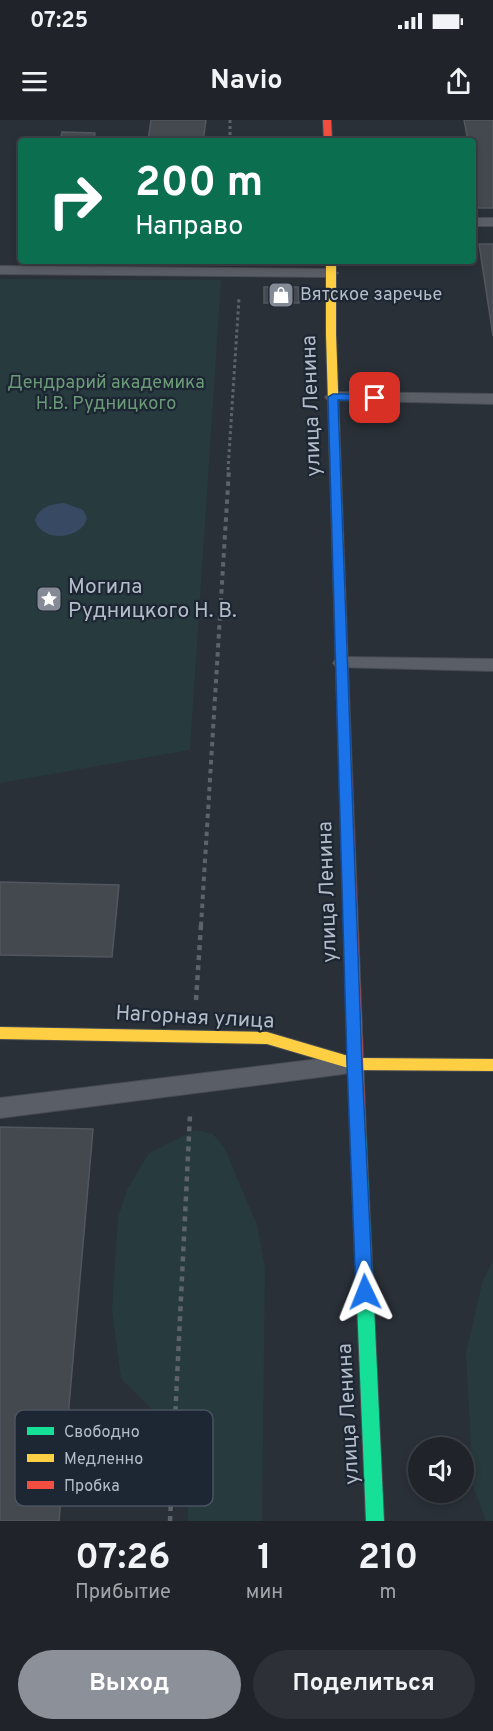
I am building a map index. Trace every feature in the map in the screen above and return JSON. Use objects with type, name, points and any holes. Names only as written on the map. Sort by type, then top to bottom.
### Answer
[{"type":"main road","points":[[327,120],[328,138]]},
{"type":"main road","name":"улица Ленина","points":[[331,267],[333,397],[355,1064],[375,1521]]},
{"type":"main road","name":"Нагорная улица","points":[[0,1034],[267,1038],[355,1064],[493,1065]]},
{"type":"lane","points":[[476,222],[493,222]]},
{"type":"lane","points":[[0,270],[241,273],[331,267]]},
{"type":"lane","points":[[333,397],[493,399]]},
{"type":"lane","points":[[342,663],[493,665]]},
{"type":"lane","points":[[0,1108],[355,1064]]},
{"type":"path","points":[[230,120],[230,138]]},
{"type":"path","points":[[194,1037],[241,273]]},
{"type":"path","points":[[175,1410],[191,1084]]},
{"type":"path","points":[[170,1521],[171,1506]]},
{"type":"green space","name":"Дендрарий академика Н.В. Рудницкого","points":[[0,279],[221,280],[190,750],[0,783]]},
{"type":"green space","points":[[196,1130],[213,1134],[225,1149],[257,1225],[265,1268],[262,1521],[188,1521],[188,1506],[213,1506],[213,1410],[153,1410],[121,1378],[112,1310],[118,1217],[128,1188],[149,1153]]},
{"type":"green space","points":[[493,1260],[493,1521],[486,1521],[474,1489],[474,1437],[470,1437],[466,1353],[482,1283]]},
{"type":"water","points":[[64,503],[83,510],[87,518],[84,525],[78,531],[61,536],[45,532],[35,520],[39,512],[50,505]]},
{"type":"building","points":[[151,120],[206,120],[203,138],[148,138]]},
{"type":"building","points":[[464,120],[493,120],[493,208],[478,208],[476,138],[467,138]]},
{"type":"building","points":[[62,132],[95,133],[94,138],[61,138]]},
{"type":"building","points":[[479,244],[493,244],[493,336]]},
{"type":"building","name":"Вятское заречье","points":[[264,287],[298,287],[299,303],[264,303]]},
{"type":"building","points":[[0,882],[119,885],[112,957],[0,955]]},
{"type":"building","points":[[0,1127],[93,1129],[69,1410],[15,1410],[15,1506],[60,1506],[59,1521],[0,1521]]},
{"type":"traffic: fast","points":[[358,1134],[375,1521]]},
{"type":"traffic: slow","points":[[331,264],[331,334],[342,669]]},
{"type":"traffic: slow","points":[[0,1033],[267,1038],[355,1064],[493,1065]]},
{"type":"traffic: jam","points":[[327,120],[328,138]]},
{"type":"traffic: jam","points":[[342,669],[358,1134]]},
{"type":"place","name":"Вятское заречье","points":[[281,295]]},
{"type":"place","name":"Могила Рудницкого Н. В.","points":[[49,599]]},
{"type":"route","points":[[365,1292],[355,1064],[333,397],[375,398]]}]
